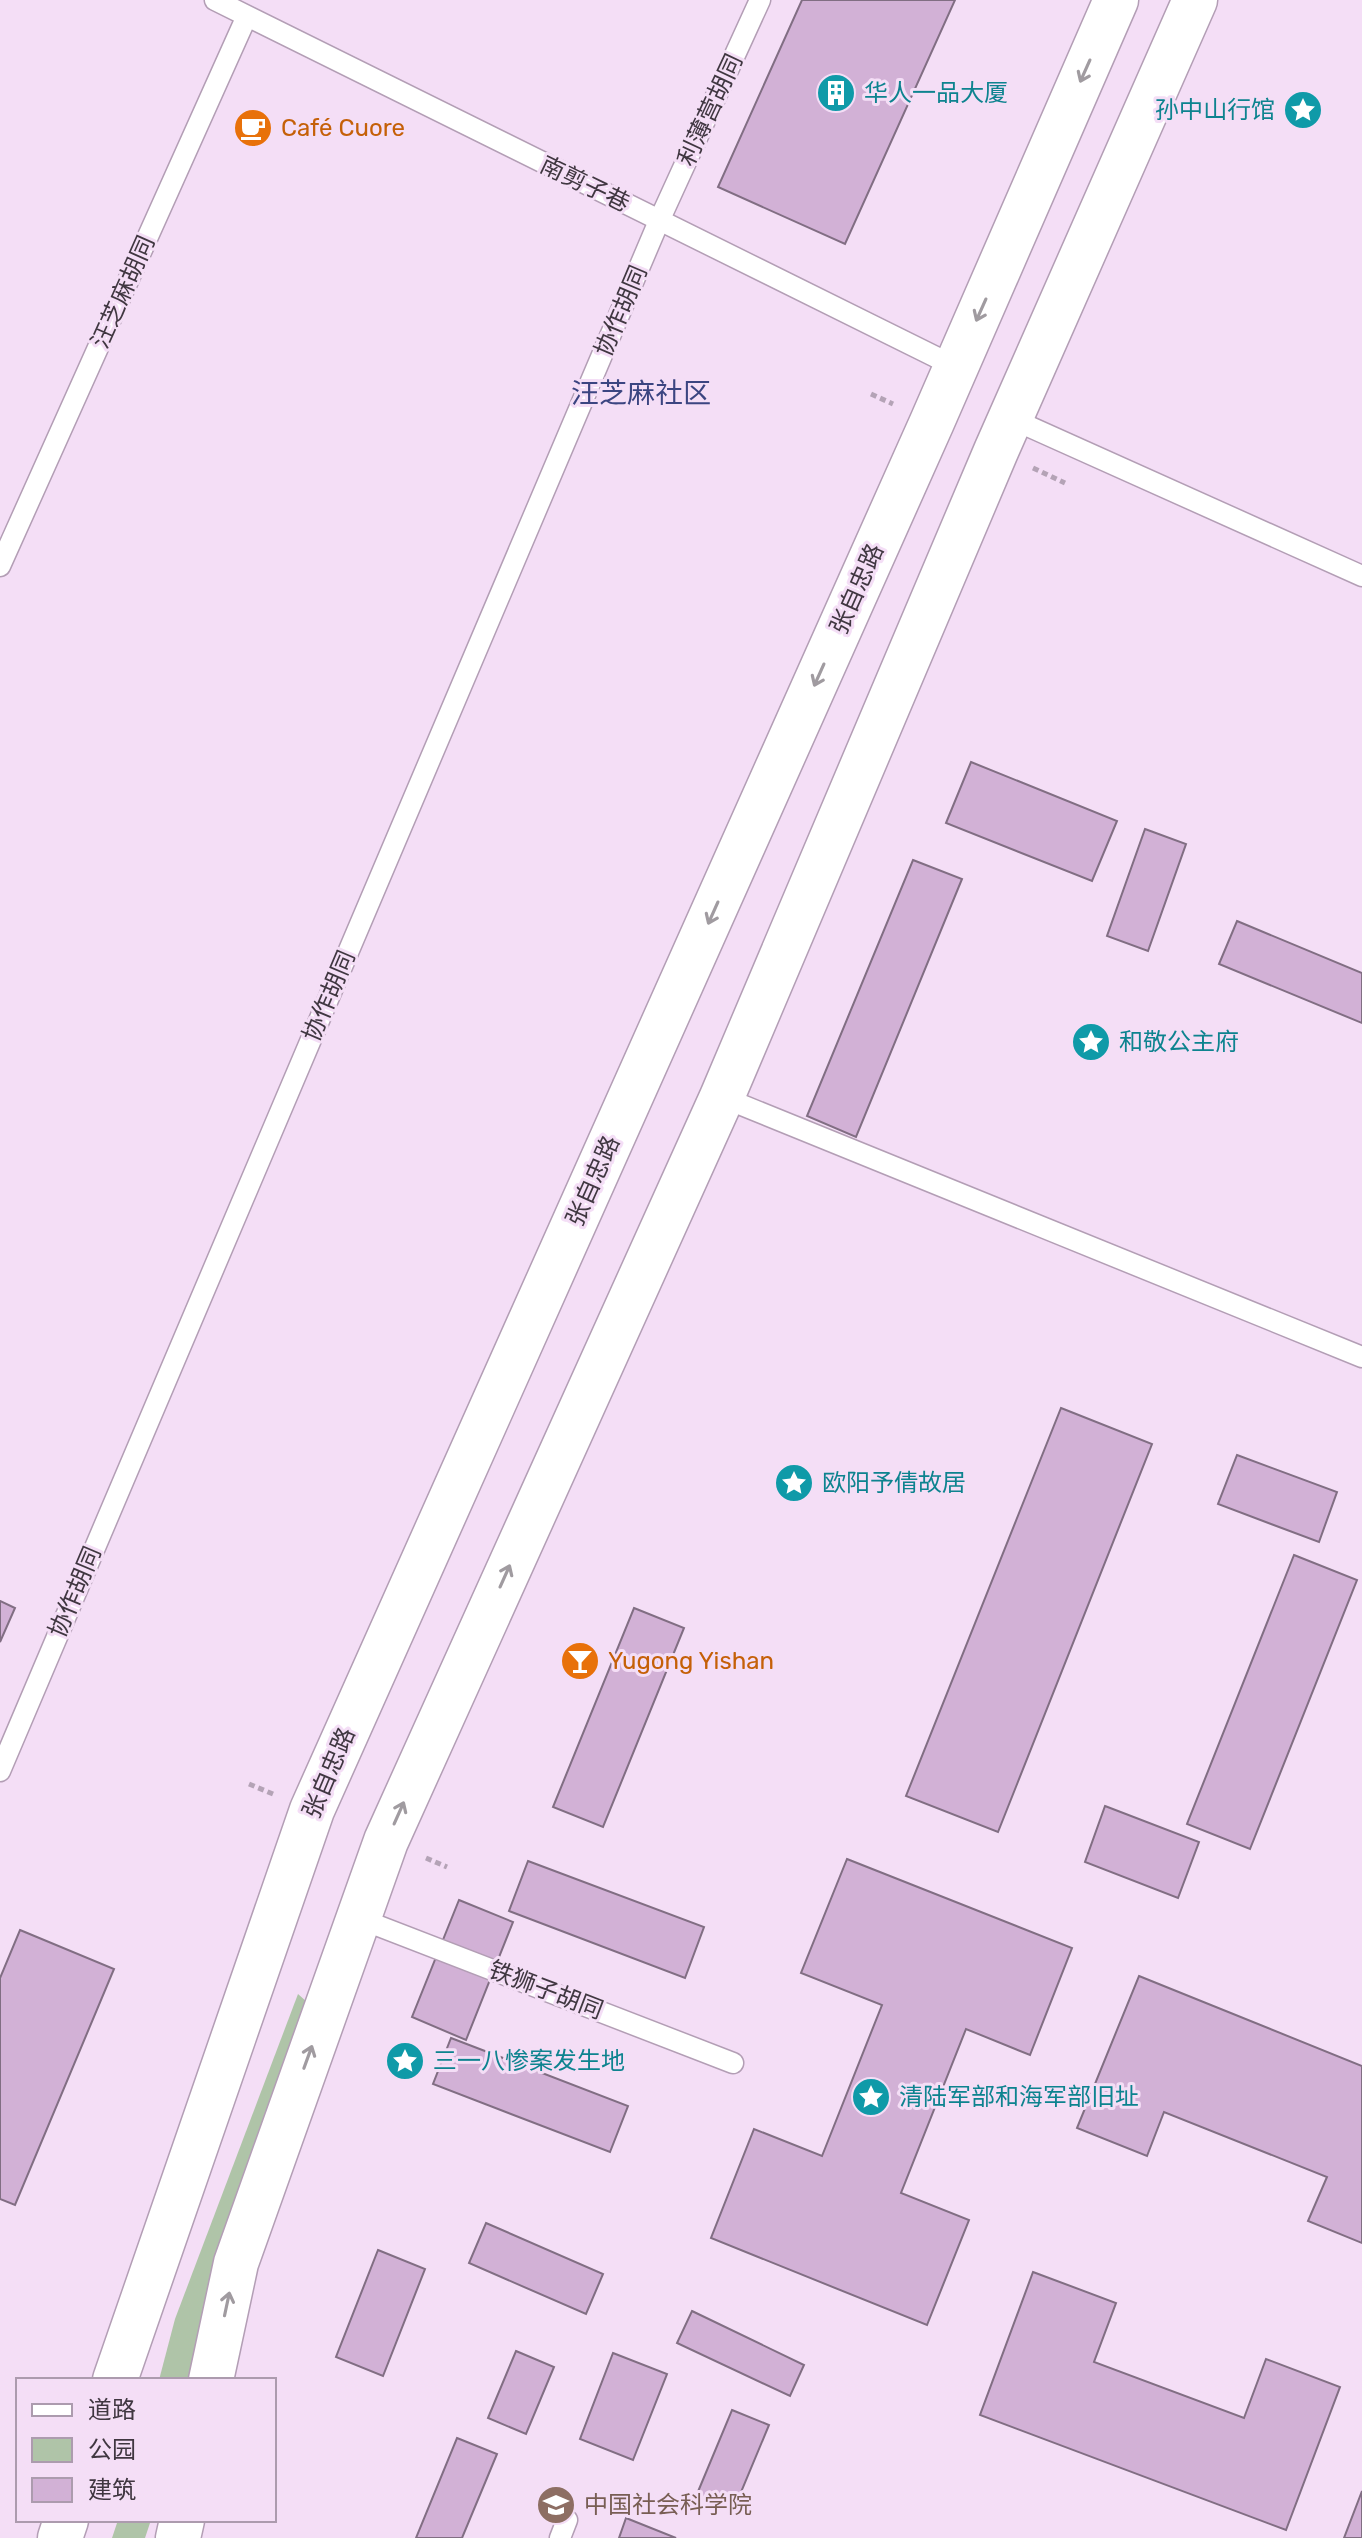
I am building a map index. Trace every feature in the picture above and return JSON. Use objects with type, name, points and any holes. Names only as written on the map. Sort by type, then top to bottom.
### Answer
[{"type":"main road","name":"张自忠路","points":[[116,2378],[312,1810],[956,367],[1116,0]]},
{"type":"main road","points":[[211,2378],[236,2263],[386,1841],[722,1097],[1010,418],[1195,0]]},
{"type":"lane","name":"南剪子巷","points":[[215,0],[956,367]]},
{"type":"lane","name":"利薄营胡同","points":[[659,221],[760,0]]},
{"type":"lane","name":"汪芝麻胡同","points":[[0,566],[246,18]]},
{"type":"lane","name":"协作胡同","points":[[0,1771],[659,221]]},
{"type":"lane","points":[[1010,418],[1362,576]]},
{"type":"lane","points":[[722,1097],[1362,1357]]},
{"type":"lane","name":"铁狮子胡同","points":[[358,1918],[733,2063]]},
{"type":"green space","points":[[298,1994],[307,2002],[192,2378],[160,2378],[175,2319]]},
{"type":"green space","points":[[117,2522],[150,2522],[145,2538],[112,2538]]},
{"type":"building","name":"华人一品大厦","points":[[802,0],[955,0],[845,244],[718,187]]},
{"type":"building","points":[[971,762],[1117,821],[1092,881],[946,823]]},
{"type":"building","points":[[1145,829],[1186,844],[1148,951],[1107,936]]},
{"type":"building","points":[[913,860],[962,879],[856,1137],[807,1116]]},
{"type":"building","points":[[1237,921],[1362,973],[1362,1023],[1219,964]]},
{"type":"building","points":[[1061,1408],[1152,1444],[998,1832],[906,1796]]},
{"type":"building","points":[[1237,1455],[1337,1492],[1319,1542],[1218,1504]]},
{"type":"building","points":[[1294,1555],[1357,1580],[1250,1849],[1187,1824]]},
{"type":"building","points":[[0,1601],[15,1608],[0,1642]]},
{"type":"building","points":[[634,1608],[684,1628],[603,1827],[553,1807]]},
{"type":"building","points":[[1105,1806],[1199,1842],[1178,1898],[1085,1862]]},
{"type":"building","points":[[847,1859],[1072,1948],[1030,2055],[966,2029],[901,2193],[969,2220],[927,2325],[711,2238],[754,2129],[822,2156],[882,2005],[801,1973]]},
{"type":"building","points":[[528,1861],[704,1927],[685,1978],[509,1911]]},
{"type":"building","points":[[459,1900],[513,1922],[466,2040],[412,2017]]},
{"type":"building","points":[[20,1930],[114,1969],[15,2205],[0,2199],[0,1978]]},
{"type":"building","points":[[1139,1976],[1362,2066],[1362,2243],[1308,2221],[1327,2177],[1164,2112],[1147,2156],[1077,2128]]},
{"type":"building","points":[[451,2038],[628,2106],[610,2152],[433,2084]]},
{"type":"building","points":[[486,2223],[603,2274],[586,2314],[469,2263]]},
{"type":"building","points":[[378,2250],[425,2269],[383,2376],[336,2357]]},
{"type":"building","points":[[1033,2272],[1116,2303],[1094,2362],[1244,2418],[1266,2359],[1340,2387],[1286,2530],[980,2415]]},
{"type":"building","points":[[692,2311],[804,2365],[790,2396],[677,2343]]},
{"type":"building","points":[[516,2351],[554,2367],[526,2434],[488,2418]]},
{"type":"building","points":[[613,2353],[667,2374],[633,2460],[580,2439]]},
{"type":"building","points":[[732,2410],[769,2425],[734,2509],[697,2494]]},
{"type":"building","points":[[457,2438],[497,2454],[462,2538],[416,2538]]},
{"type":"building","points":[[1362,2491],[1362,2538],[1344,2538]]},
{"type":"building","points":[[626,2518],[676,2538],[619,2538]]},
{"type":"place","name":"华人一品大厦","points":[[836,93]]},
{"type":"place","name":"孙中山行馆","points":[[1303,110]]},
{"type":"place","name":"Café Cuore","points":[[253,128]]},
{"type":"place","name":"和敬公主府","points":[[1091,1042]]},
{"type":"place","name":"欧阳予倩故居","points":[[794,1483]]},
{"type":"place","name":"Yugong Yishan","points":[[580,1661]]},
{"type":"place","name":"三一八惨案发生地","points":[[405,2061]]},
{"type":"place","name":"清陆军部和海军部旧址","points":[[871,2097]]},
{"type":"place","name":"中国社会科学院","points":[[556,2505]]},
{"type":"district","name":"汪芝麻社区","points":[[641,393]]}]
